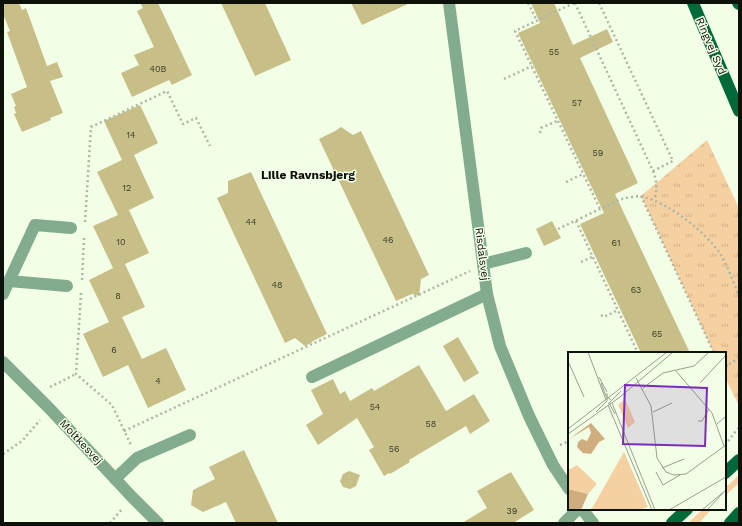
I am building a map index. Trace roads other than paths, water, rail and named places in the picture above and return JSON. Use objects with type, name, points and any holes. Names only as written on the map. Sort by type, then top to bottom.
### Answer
[{"type":"main road","name":"Ringvej Syd","points":[[693,3],[739,111]]},
{"type":"main road","points":[[726,472],[739,460]]},
{"type":"main road","points":[[672,523],[686,510]]},
{"type":"main road","points":[[730,523],[739,513]]},
{"type":"street","name":"Risdalsvej","points":[[449,3],[487,294],[500,346],[529,416],[553,465],[568,488]]},
{"type":"street","points":[[3,294],[35,225],[71,228]]},
{"type":"street","points":[[483,264],[526,253]]},
{"type":"street","points":[[9,281],[67,286]]},
{"type":"street","points":[[312,377],[487,294]]},
{"type":"street","name":"Moltkesvej","points":[[3,362],[49,408],[158,523]]},
{"type":"street","points":[[115,479],[137,458],[190,436]]},
{"type":"street","points":[[564,523],[577,510]]},
{"type":"street","points":[[583,510],[593,523]]},
{"type":"district","name":"Lille Ravnsbjerg","points":[[308,175]]}]
